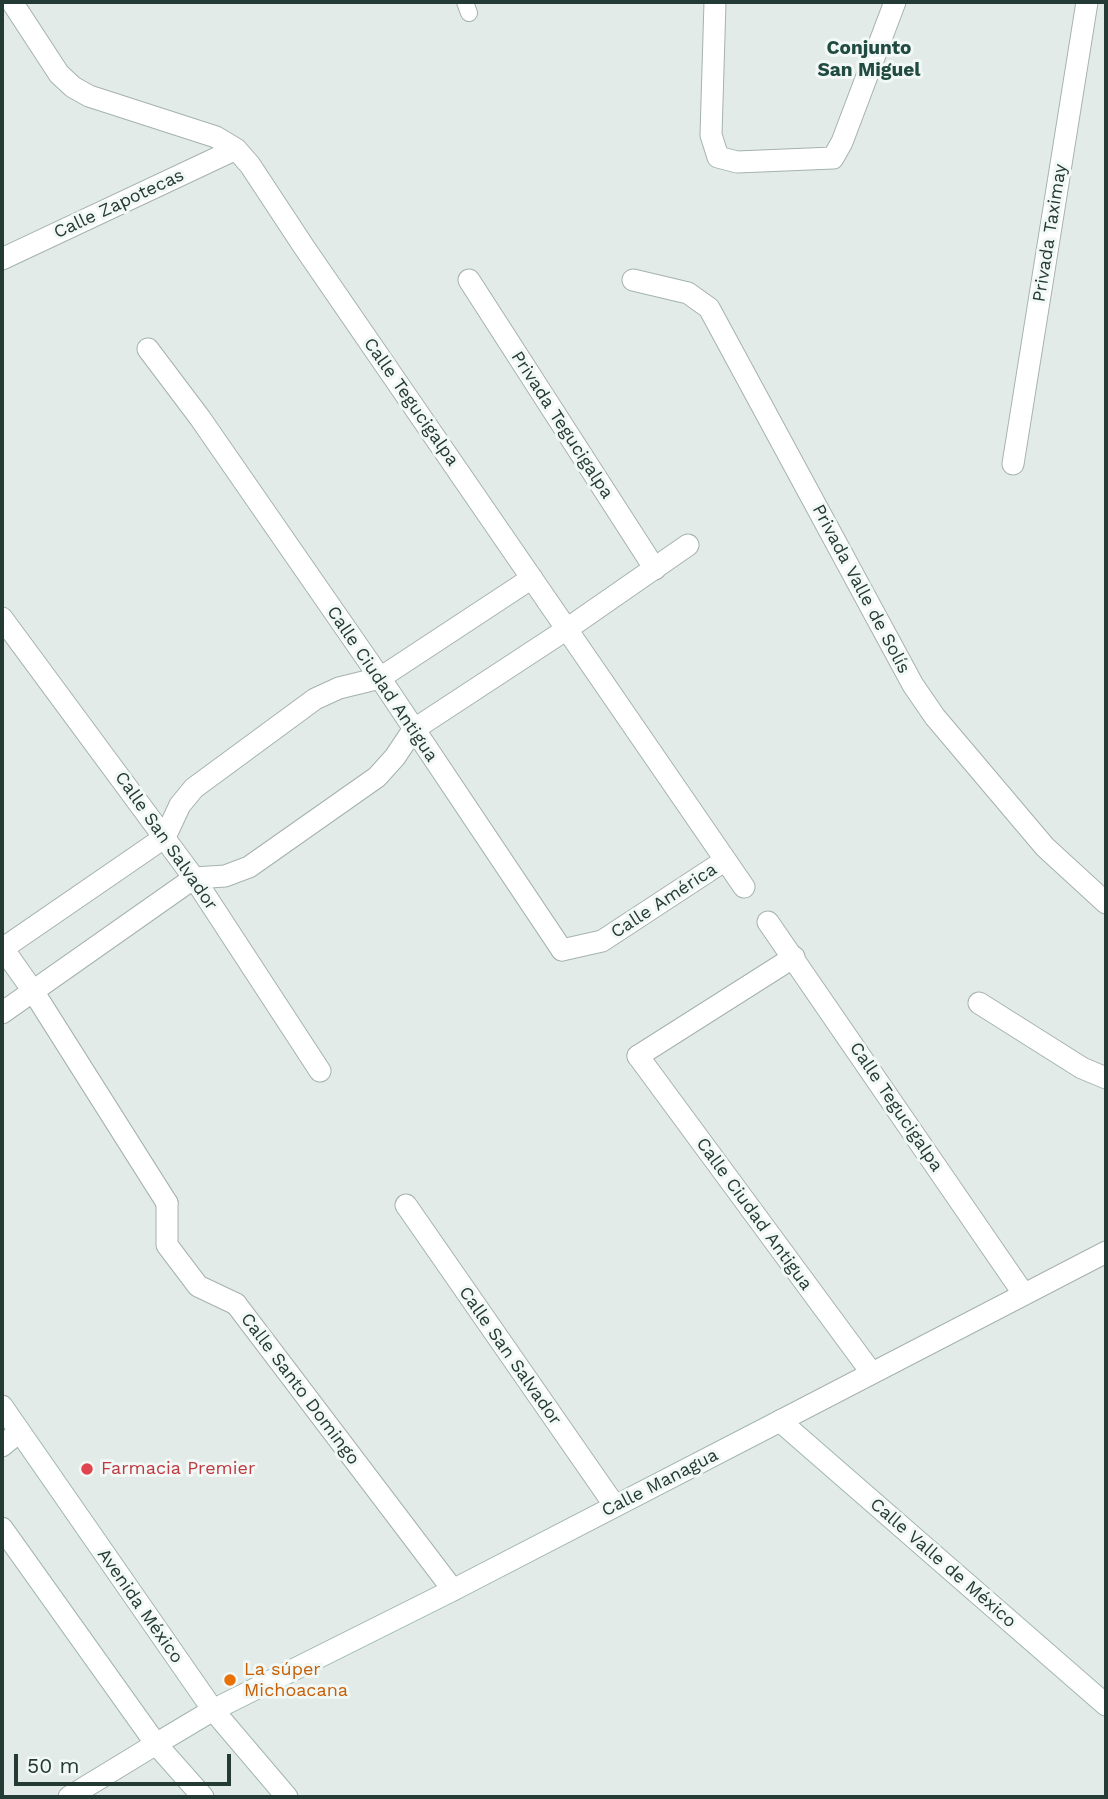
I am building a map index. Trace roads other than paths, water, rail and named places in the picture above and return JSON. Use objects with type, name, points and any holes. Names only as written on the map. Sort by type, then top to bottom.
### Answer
[{"type":"street","name":"Calle Tegucigalpa","points":[[12,2],[59,74],[73,87],[89,96],[216,137],[236,149],[250,165],[744,887]]},
{"type":"street","points":[[715,2],[711,135],[718,157],[737,162],[833,158],[842,142],[895,2]]},
{"type":"street","name":"Privada Taximay","points":[[1013,464],[1087,2]]},
{"type":"street","name":"Calle Zapotecas","points":[[2,259],[236,149]]},
{"type":"street","name":"Privada Tegucigalpa","points":[[469,281],[655,569]]},
{"type":"street","name":"Privada Valle de Solís","points":[[633,281],[688,293],[709,308],[920,696],[1045,847],[1102,897]]},
{"type":"street","name":"Calle Ciudad Antigua","points":[[148,349],[200,418],[380,678],[562,950]]},
{"type":"street","points":[[2,1013],[194,878],[225,876],[249,867],[377,777],[396,757],[413,730],[568,629],[688,545]]},
{"type":"street","points":[[2,948],[165,837],[180,805],[194,788],[315,699],[339,688],[380,678],[532,578]]},
{"type":"street","name":"Calle San Salvador","points":[[2,618],[194,878],[320,1071]]},
{"type":"street","name":"Calle América","points":[[562,950],[602,941],[724,861]]},
{"type":"street","name":"Calle Tegucigalpa","points":[[768,922],[1023,1293]]},
{"type":"street","name":"Calle Santo Domingo","points":[[2,948],[33,991],[167,1203],[167,1245],[198,1286],[236,1304],[453,1590]]},
{"type":"street","name":"Calle Ciudad Antigua","points":[[794,957],[638,1056],[871,1372]]},
{"type":"street","points":[[979,1003],[1082,1068],[1106,1078]]},
{"type":"street","name":"Calle San Salvador","points":[[405,1205],[615,1506]]},
{"type":"street","name":"Calle Managua","points":[[69,1797],[213,1710],[453,1590],[1106,1252]]},
{"type":"street","name":"Avenida México","points":[[2,1406],[213,1710],[287,1797]]},
{"type":"street","name":"Calle Valle de México","points":[[780,1421],[1106,1705]]},
{"type":"street","points":[[2,1447],[19,1432]]},
{"type":"street","points":[[5,1542],[156,1744],[203,1797]]},
{"type":"place","name":"Farmacia Premier","points":[[87,1469]]},
{"type":"place","name":"La súper Michoacana","points":[[230,1680]]},
{"type":"district","name":"Conjunto San Miguel","points":[[869,59]]}]
